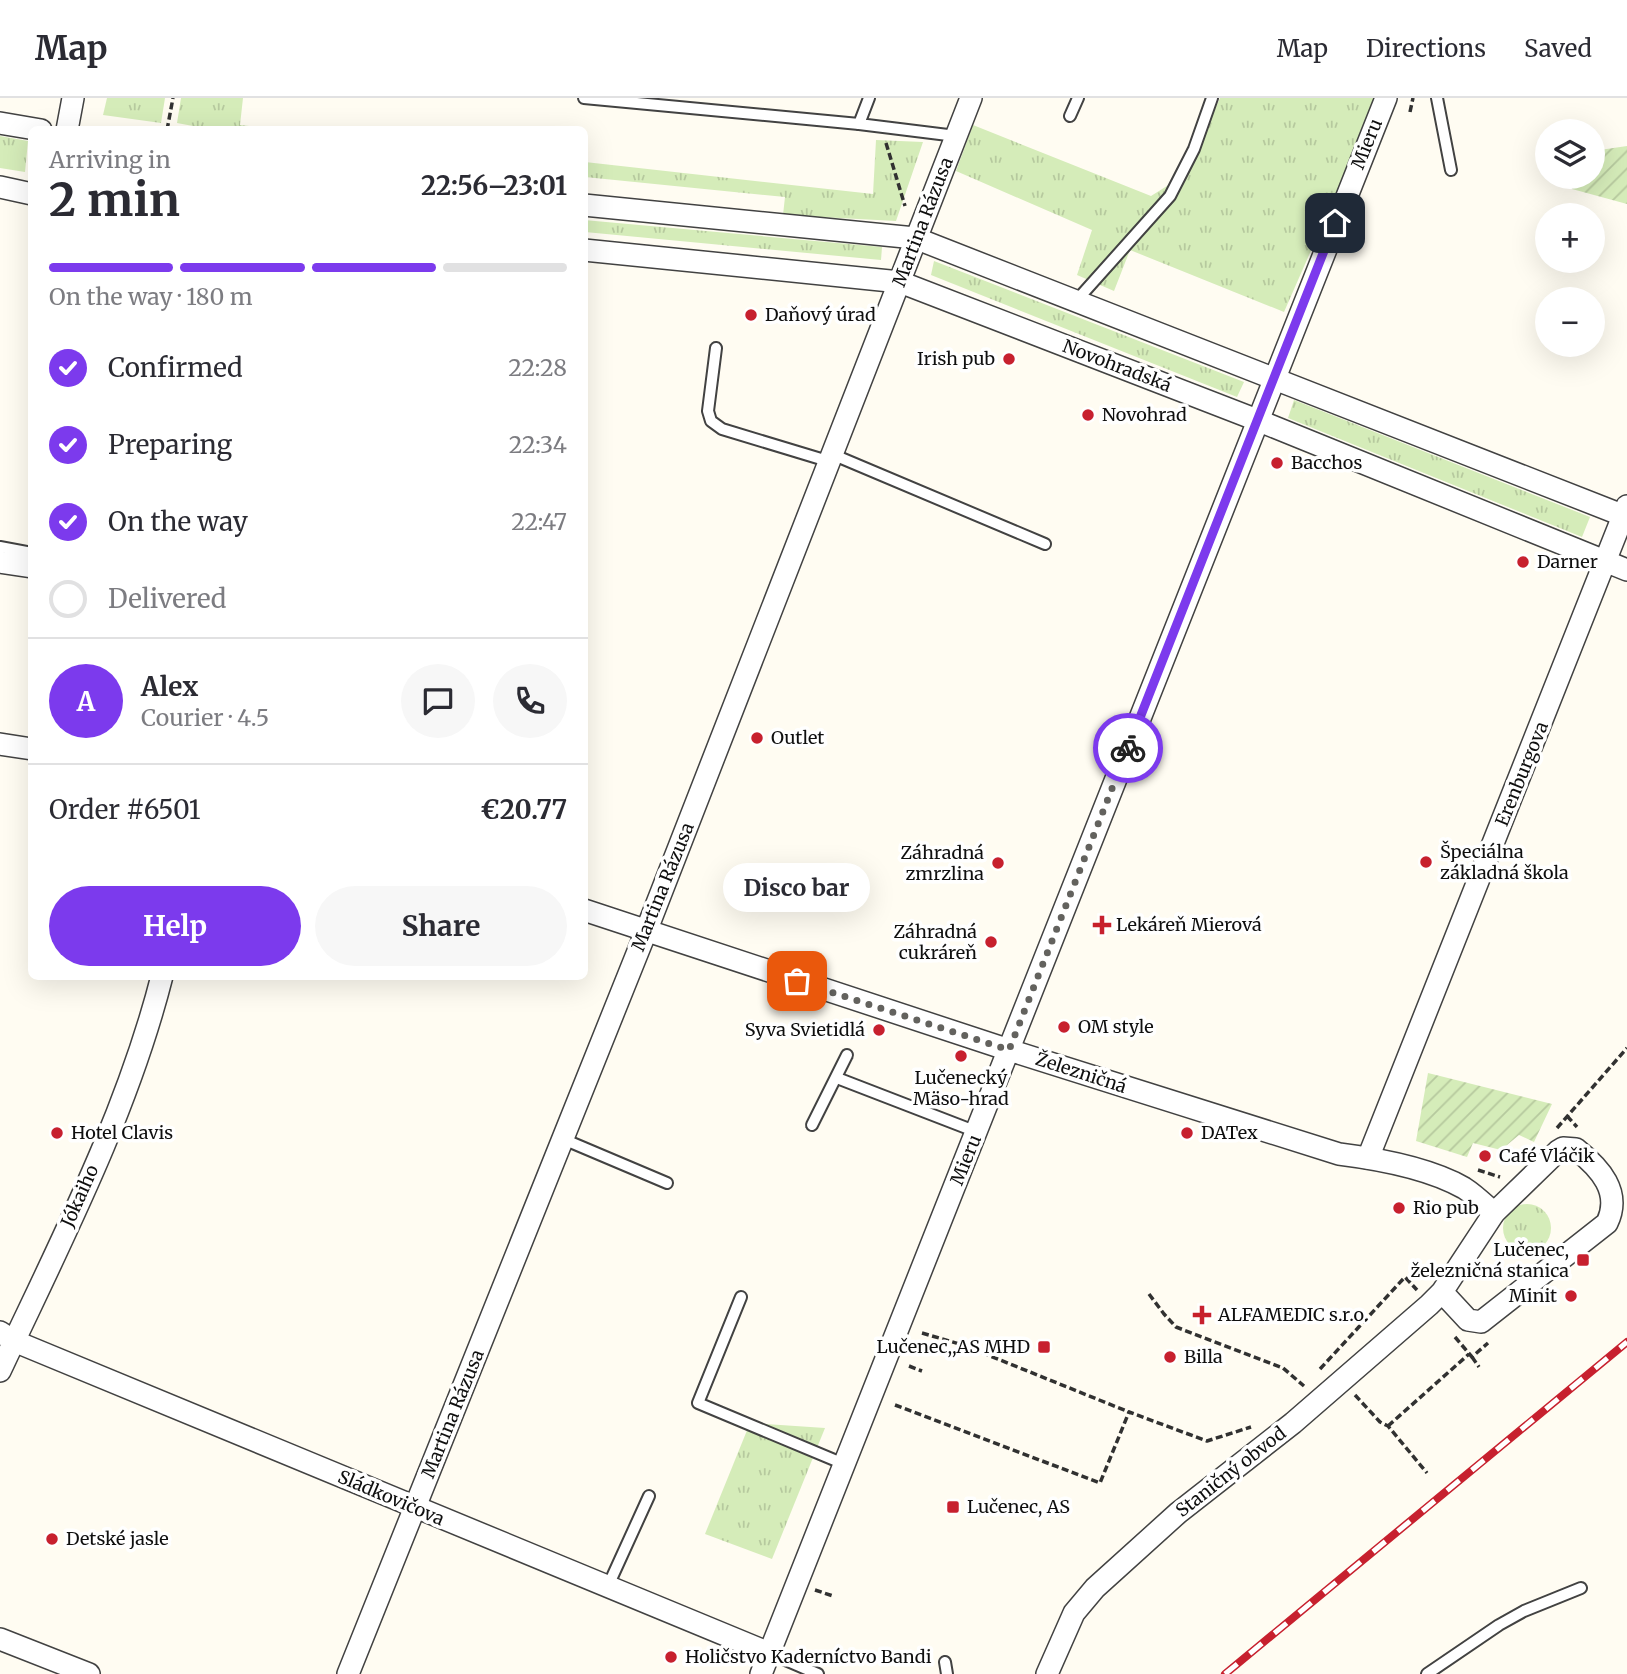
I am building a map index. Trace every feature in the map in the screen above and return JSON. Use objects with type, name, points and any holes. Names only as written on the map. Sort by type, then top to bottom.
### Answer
[{"type":"street","points":[[68,126],[73,98]]},
{"type":"street","name":"Martina Rázusa","points":[[348,1674],[647,929],[971,98]]},
{"type":"street","name":"Mieru","points":[[761,1674],[1386,98]]},
{"type":"street","points":[[0,123],[28,128]]},
{"type":"street","points":[[0,187],[28,193]]},
{"type":"street","points":[[588,205],[915,238],[1274,380],[1626,513]]},
{"type":"street","name":"Novohradská","points":[[588,250],[900,282],[1257,420],[1627,570]]},
{"type":"street","name":"Erenburgova","points":[[1368,1158],[1626,513]]},
{"type":"street","points":[[0,562],[28,566]]},
{"type":"street","points":[[0,744],[28,748]]},
{"type":"street","name":"Železničná","points":[[588,912],[647,929],[693,948],[1009,1050],[1339,1154],[1386,1161],[1453,1182],[1494,1213]]},
{"type":"street","name":"Jókaiho","points":[[0,1371],[7,1337],[93,1168],[148,1029],[161,980]]},
{"type":"street","name":"Staničný obvod","points":[[1047,1674],[1074,1613],[1096,1588],[1178,1513],[1293,1423],[1436,1298],[1494,1213],[1563,1148],[1576,1149],[1607,1182],[1613,1196],[1607,1223],[1481,1322],[1468,1320],[1436,1298]]},
{"type":"street","name":"Sládkovičova","points":[[7,1337],[769,1653]]},
{"type":"street","points":[[0,1639],[89,1674]]},
{"type":"lane","points":[[584,98],[880,126],[956,136]]},
{"type":"lane","points":[[859,124],[869,98]]},
{"type":"lane","points":[[1070,116],[1078,98]]},
{"type":"lane","points":[[1077,300],[1170,196],[1194,149],[1212,98]]},
{"type":"lane","points":[[1437,98],[1451,170]]},
{"type":"lane","points":[[716,348],[709,411],[711,421],[722,429],[832,459],[1045,544]]},
{"type":"lane","points":[[0,547],[28,552]]},
{"type":"lane","points":[[811,1125],[847,1055]]},
{"type":"lane","points":[[837,1078],[977,1132]]},
{"type":"lane","points":[[563,1139],[667,1183]]},
{"type":"lane","points":[[741,1297],[698,1403],[844,1464]]},
{"type":"lane","points":[[608,1586],[649,1496]]},
{"type":"lane","points":[[1427,1674],[1524,1611],[1581,1588]]},
{"type":"lane","points":[[769,1653],[818,1674]]},
{"type":"lane","points":[[946,1662],[947,1674]]},
{"type":"path","points":[[168,126],[173,98]]},
{"type":"path","points":[[1410,112],[1413,98]]},
{"type":"path","points":[[880,126],[915,238]]},
{"type":"path","points":[[1549,1137],[1627,1048]]},
{"type":"path","points":[[1473,1169],[1503,1178]]},
{"type":"path","points":[[1313,1376],[1405,1278],[1436,1298],[1479,1367]]},
{"type":"path","points":[[1149,1294],[1176,1327],[1283,1368],[1304,1386],[1296,1395]]},
{"type":"path","points":[[922,1333],[963,1345],[1207,1441],[1260,1424]]},
{"type":"path","points":[[1388,1426],[1492,1340]]},
{"type":"path","points":[[909,1366],[922,1371]]},
{"type":"path","points":[[1343,1379],[1380,1422],[1388,1426],[1427,1473]]},
{"type":"path","points":[[895,1405],[1100,1483],[1129,1412]]},
{"type":"green space","points":[[107,98],[165,98],[161,123],[103,115]]},
{"type":"green space","points":[[181,98],[243,98],[240,125],[250,126],[193,126],[177,123]]},
{"type":"green space","points":[[1220,98],[1378,98],[1284,312],[1130,250],[1114,291],[1077,275],[1092,230],[956,171],[973,125],[1151,196],[1186,174]]},
{"type":"green space","points":[[0,136],[28,141],[25,172],[0,168]]},
{"type":"green space","points":[[876,140],[923,142],[896,221],[783,215],[785,197],[588,177],[588,162],[873,194]]},
{"type":"green space","points":[[1627,146],[1627,204],[1572,189],[1605,189],[1605,149]]},
{"type":"green space","points":[[588,220],[882,247],[881,260],[588,232]]},
{"type":"green space","points":[[934,261],[1244,382],[1237,397],[931,275]]},
{"type":"green space","points":[[1294,400],[1590,517],[1582,537],[1288,418]]},
{"type":"green space","points":[[1428,1073],[1552,1104],[1534,1142],[1519,1135],[1501,1150],[1473,1143],[1467,1157],[1416,1141]]},
{"type":"green space","points":[[1527,1204],[1544,1211],[1551,1228],[1544,1245],[1527,1252],[1510,1245],[1503,1228],[1510,1211]]},
{"type":"green space","points":[[750,1423],[825,1428],[772,1559],[705,1534]]},
{"type":"railway","points":[[1225,1674],[1627,1342]]},
{"type":"way so far","points":[[797,981],[1009,1050],[1128,748]]},
{"type":"place","name":"Daňový úrad","points":[[751,315]]},
{"type":"place","name":"Irish pub","points":[[1009,359]]},
{"type":"place","name":"Novohrad","points":[[1088,415]]},
{"type":"place","name":"Bacchos","points":[[1277,463]]},
{"type":"place","name":"Darner","points":[[1523,562]]},
{"type":"place","name":"Outlet","points":[[757,738]]},
{"type":"place","name":"Špeciálna základná škola","points":[[1426,862]]},
{"type":"place","name":"Záhradná zmrzlina","points":[[998,863]]},
{"type":"place","name":"Lekáreň Mierová","points":[[1102,925]]},
{"type":"place","name":"Záhradná cukráreň","points":[[991,942]]},
{"type":"place","name":"Disco bar","points":[[797,981]]},
{"type":"place","name":"OM style","points":[[1064,1027]]},
{"type":"place","name":"Syva Svietidlá","points":[[879,1030]]},
{"type":"place","name":"Lučenecký Mäso-hrad","points":[[961,1056]]},
{"type":"place","name":"Hotel Clavis","points":[[57,1133]]},
{"type":"place","name":"DATex","points":[[1187,1133]]},
{"type":"place","name":"Café Vláčik","points":[[1485,1156]]},
{"type":"place","name":"Rio pub","points":[[1399,1208]]},
{"type":"place","name":"Lučenec, železničná stanica","points":[[1583,1260]]},
{"type":"place","name":"Minit","points":[[1571,1296]]},
{"type":"place","name":"ALFAMEDIC s.r.o.","points":[[1202,1315]]},
{"type":"place","name":"Lučenec,,AS MHD","points":[[1044,1347]]},
{"type":"place","name":"Billa","points":[[1170,1357]]},
{"type":"place","name":"Lučenec, AS","points":[[953,1507]]},
{"type":"place","name":"Detské jasle","points":[[52,1539]]},
{"type":"place","name":"Holičstvo Kaderníctvo Bandi","points":[[671,1657]]},
{"type":"route","points":[[1128,748],[1335,223]]}]
